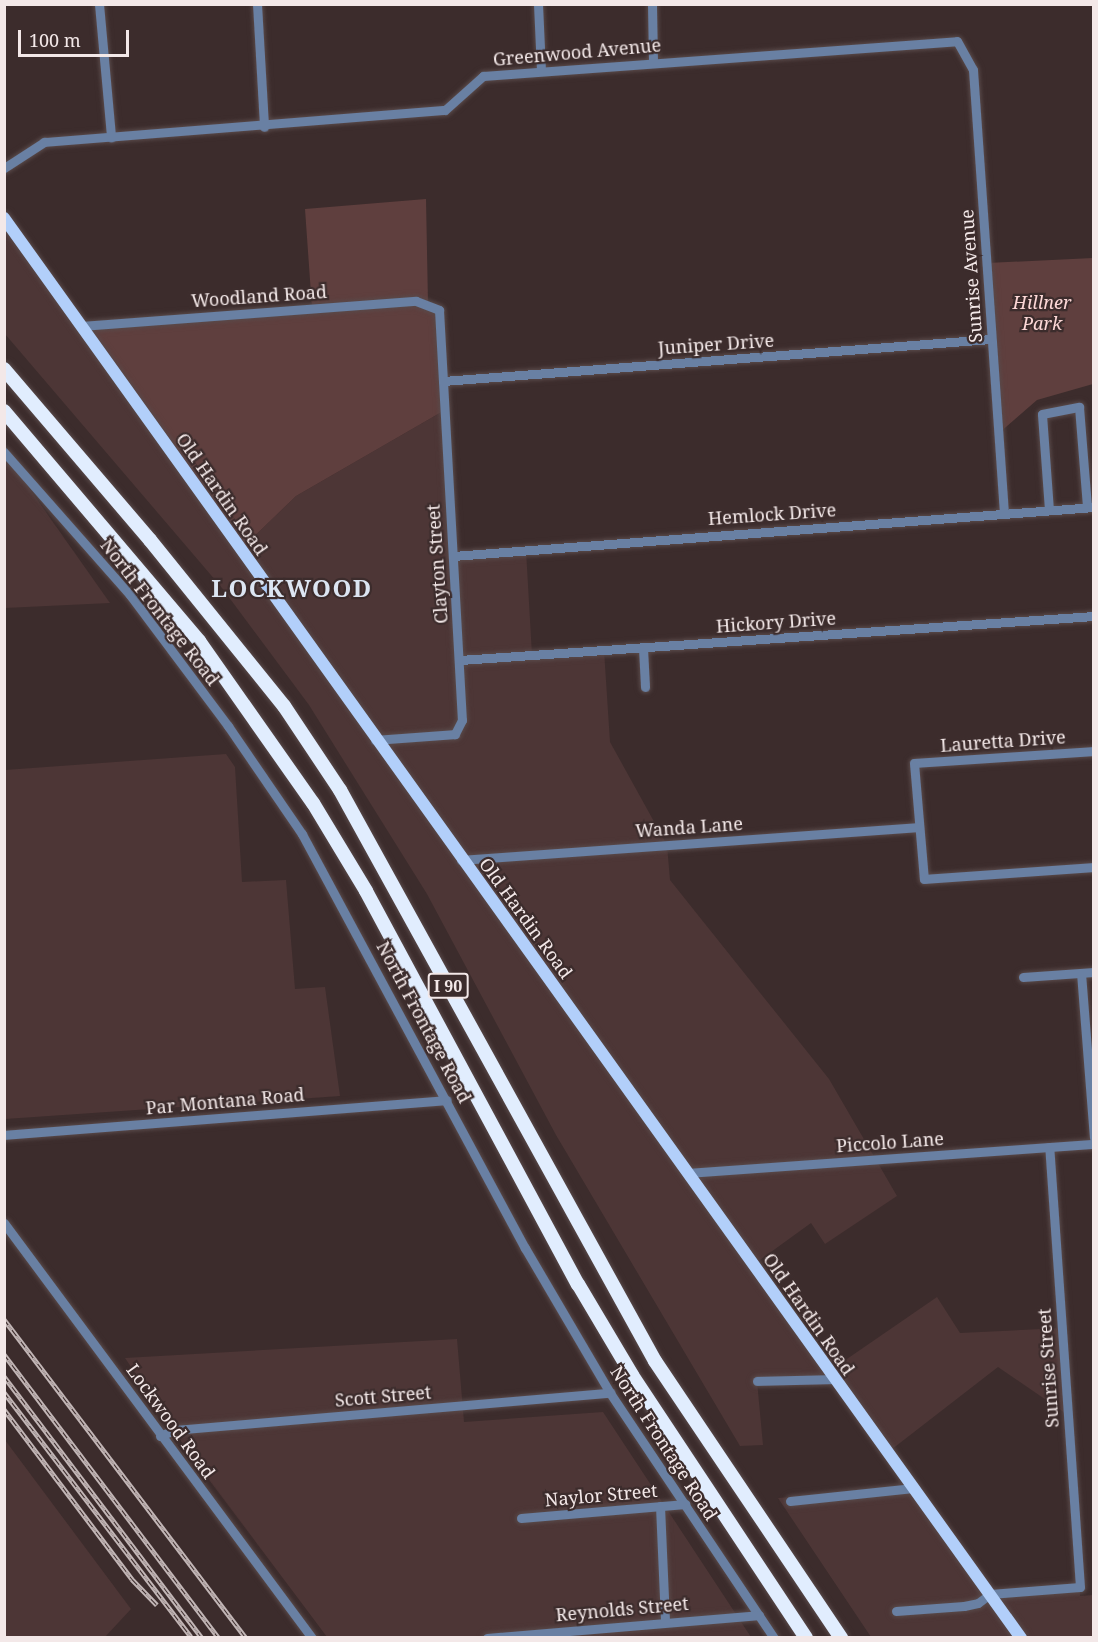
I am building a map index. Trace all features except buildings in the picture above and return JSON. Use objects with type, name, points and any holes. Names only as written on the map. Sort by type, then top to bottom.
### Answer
[{"type":"highway","name":"I 90","points":[[4,369],[150,540],[284,706],[340,790],[549,1174],[656,1361],[841,1638]]},
{"type":"highway","name":"I 90","points":[[4,411],[199,641],[314,803],[366,891],[578,1284],[639,1384],[806,1638]]},
{"type":"main road","name":"Old Hardin Road","points":[[4,218],[375,740],[1021,1638]]},
{"type":"street","points":[[99,4],[111,137]]},
{"type":"street","points":[[257,4],[264,127]]},
{"type":"street","points":[[538,4],[540,70]]},
{"type":"street","points":[[652,4],[653,62]]},
{"type":"street","name":"Greenwood Avenue","points":[[4,168],[44,142],[264,127],[445,110],[483,76],[957,41]]},
{"type":"street","name":"Sunrise Avenue","points":[[957,41],[973,70],[1004,513]]},
{"type":"street","name":"Woodland Road","points":[[81,326],[416,301],[439,310]]},
{"type":"street","name":"Clayton Street","points":[[375,740],[454,734],[462,720],[439,310]]},
{"type":"street","name":"Juniper Drive","points":[[443,381],[991,339]]},
{"type":"street","points":[[1048,510],[1042,414],[1079,407],[1090,507]]},
{"type":"street","name":"North Frontage Road","points":[[4,452],[130,595],[296,824],[525,1248],[610,1393],[774,1638]]},
{"type":"street","name":"Hemlock Drive","points":[[453,556],[1090,507]]},
{"type":"street","name":"Hickory Drive","points":[[460,660],[1094,616]]},
{"type":"street","points":[[643,648],[645,687]]},
{"type":"street","name":"Lauretta Drive","points":[[919,827],[914,763],[1094,752]]},
{"type":"street","points":[[919,827],[924,879],[1094,867]]},
{"type":"street","name":"Wanda Lane","points":[[461,860],[919,827]]},
{"type":"street","points":[[1023,977],[1094,972]]},
{"type":"street","points":[[1081,973],[1094,1137]]},
{"type":"street","name":"Par Montana Road","points":[[4,1135],[447,1100]]},
{"type":"street","name":"Piccolo Lane","points":[[688,1173],[1094,1144]]},
{"type":"street","name":"Sunrise Street","points":[[990,1594],[1080,1587],[1048,1147]]},
{"type":"street","name":"Lockwood Road","points":[[4,1223],[312,1638]]},
{"type":"street","points":[[757,1381],[833,1379]]},
{"type":"street","name":"Scott Street","points":[[160,1436],[174,1430],[610,1393]]},
{"type":"street","points":[[790,1501],[913,1488]]},
{"type":"street","name":"Naylor Street","points":[[521,1518],[684,1504]]},
{"type":"street","points":[[660,1506],[665,1622]]},
{"type":"street","points":[[896,1611],[964,1606],[978,1603],[990,1594]]},
{"type":"street","name":"Reynolds Street","points":[[488,1638],[759,1615]]},
{"type":"shaded area","points":[[4,218],[240,550],[296,496],[445,410],[453,556],[526,550],[532,655],[604,650],[610,742],[667,845],[670,880],[829,1079],[897,1196],[825,1244],[811,1223],[753,1265],[828,1372],[937,1297],[960,1333],[1061,1328],[1068,1415],[998,1367],[887,1453],[833,1379],[757,1381],[763,1445],[740,1446],[556,1135],[427,894],[309,705],[222,588],[5,334]]},
{"type":"shaded area","points":[[5,454],[110,603],[5,608]]},
{"type":"shaded area","points":[[226,754],[235,767],[242,882],[286,880],[295,989],[325,987],[340,1096],[5,1119],[5,770]]},
{"type":"shaded area","points":[[457,1339],[464,1422],[603,1412],[751,1637],[327,1637],[189,1453],[125,1358]]},
{"type":"shaded area","points":[[5,1440],[131,1609],[105,1637],[5,1637]]},
{"type":"shaded area","points":[[913,1488],[990,1594],[1080,1587],[1080,1596],[1093,1595],[1093,1637],[871,1637],[778,1498]]},
{"type":"green space","points":[[426,199],[428,303],[439,310],[445,410],[296,496],[240,550],[81,326],[312,308],[305,209]]},
{"type":"green space","name":"Hillner Park","points":[[1093,258],[1093,384],[1037,400],[998,434],[987,263]]},
{"type":"railway","points":[[4,1319],[246,1638]]},
{"type":"railway","points":[[4,1354],[219,1638]]},
{"type":"railway","points":[[4,1376],[202,1638]]},
{"type":"railway","points":[[4,1392],[191,1637]]},
{"type":"railway","points":[[4,1409],[132,1579],[157,1605]]},
{"type":"district","name":"LOCKWOOD","points":[[292,588]]}]
